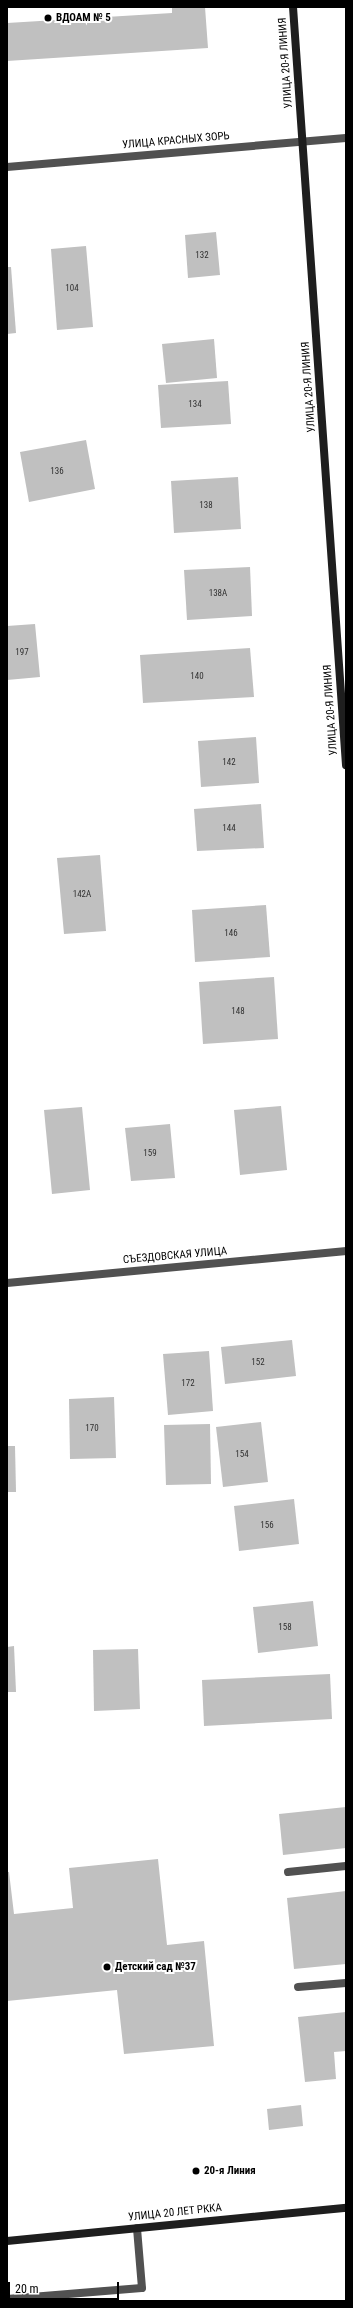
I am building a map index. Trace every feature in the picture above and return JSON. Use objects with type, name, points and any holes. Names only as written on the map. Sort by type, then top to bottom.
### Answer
[{"type":"main road","name":"УЛИЦА 20-Я ЛИНИЯ","points":[[293,7],[346,765]]},
{"type":"main road","name":"УЛИЦА 20 ЛЕТ РККА","points":[[7,2241],[346,2208]]},
{"type":"street","name":"УЛИЦА КРАСНЫХ ЗОРЬ","points":[[7,167],[346,138]]},
{"type":"street","name":"СЪЕЗДОВСКАЯ УЛИЦА","points":[[7,1283],[346,1251]]},
{"type":"street","points":[[288,1872],[346,1866]]},
{"type":"street","points":[[298,1987],[346,1982]]},
{"type":"street","points":[[7,2299],[142,2288],[137,2228]]},
{"type":"building","points":[[172,7],[205,7],[208,48],[7,61],[7,23],[172,13]]},
{"type":"building","points":[[216,232],[220,275],[188,278],[185,235]]},
{"type":"building","points":[[86,246],[93,327],[57,330],[51,249]]},
{"type":"building","points":[[7,267],[11,267],[16,333],[7,334]]},
{"type":"building","points":[[214,339],[217,378],[166,383],[162,344]]},
{"type":"building","points":[[228,381],[231,424],[161,428],[158,385]]},
{"type":"building","points":[[86,440],[95,489],[29,502],[20,452]]},
{"type":"building","points":[[238,477],[241,529],[174,533],[171,481]]},
{"type":"building","points":[[250,567],[252,616],[187,620],[184,570]]},
{"type":"building","points":[[35,624],[40,677],[7,680],[7,626]]},
{"type":"building","points":[[250,648],[254,697],[143,703],[140,655]]},
{"type":"building","points":[[256,737],[259,783],[201,787],[198,741]]},
{"type":"building","points":[[261,804],[264,848],[197,851],[194,809]]},
{"type":"building","points":[[100,855],[106,931],[64,934],[57,858]]},
{"type":"building","points":[[266,905],[270,957],[195,962],[192,910]]},
{"type":"building","points":[[274,977],[278,1039],[203,1044],[199,982]]},
{"type":"building","points":[[281,1106],[287,1170],[240,1175],[234,1110]]},
{"type":"building","points":[[82,1107],[90,1190],[52,1194],[44,1110]]},
{"type":"building","points":[[170,1124],[175,1178],[131,1181],[125,1128]]},
{"type":"building","points":[[292,1340],[296,1376],[225,1384],[221,1347]]},
{"type":"building","points":[[209,1351],[213,1411],[168,1415],[163,1354]]},
{"type":"building","points":[[114,1397],[116,1458],[70,1459],[69,1399]]},
{"type":"building","points":[[261,1422],[268,1482],[223,1487],[216,1427]]},
{"type":"building","points":[[210,1424],[211,1484],[166,1485],[164,1425]]},
{"type":"building","points":[[7,1446],[15,1446],[16,1492],[7,1492]]},
{"type":"building","points":[[294,1499],[299,1544],[239,1551],[234,1506]]},
{"type":"building","points":[[313,1601],[318,1646],[258,1653],[253,1607]]},
{"type":"building","points":[[14,1646],[16,1692],[7,1692],[7,1647]]},
{"type":"building","points":[[138,1649],[140,1709],[94,1711],[93,1650]]},
{"type":"building","points":[[330,1674],[332,1719],[204,1726],[202,1680]]},
{"type":"building","points":[[346,1807],[346,1848],[283,1855],[279,1814]]},
{"type":"building","name":"Детский сад №37","points":[[158,1859],[167,1945],[204,1941],[214,2046],[124,2054],[117,1990],[7,2001],[7,1872],[9,1872],[14,1914],[73,1908],[69,1868]]},
{"type":"building","points":[[346,1891],[346,1964],[294,1969],[287,1898]]},
{"type":"building","points":[[346,2012],[346,2051],[334,2052],[336,2079],[305,2082],[298,2017]]},
{"type":"building","points":[[301,2105],[303,2126],[269,2130],[267,2109]]},
{"type":"place","name":"ВДОАМ № 5","points":[[48,18]]},
{"type":"place","name":"Детский сад №37","points":[[107,1967]]},
{"type":"place","name":"20-я Линия","points":[[196,2171]]}]
